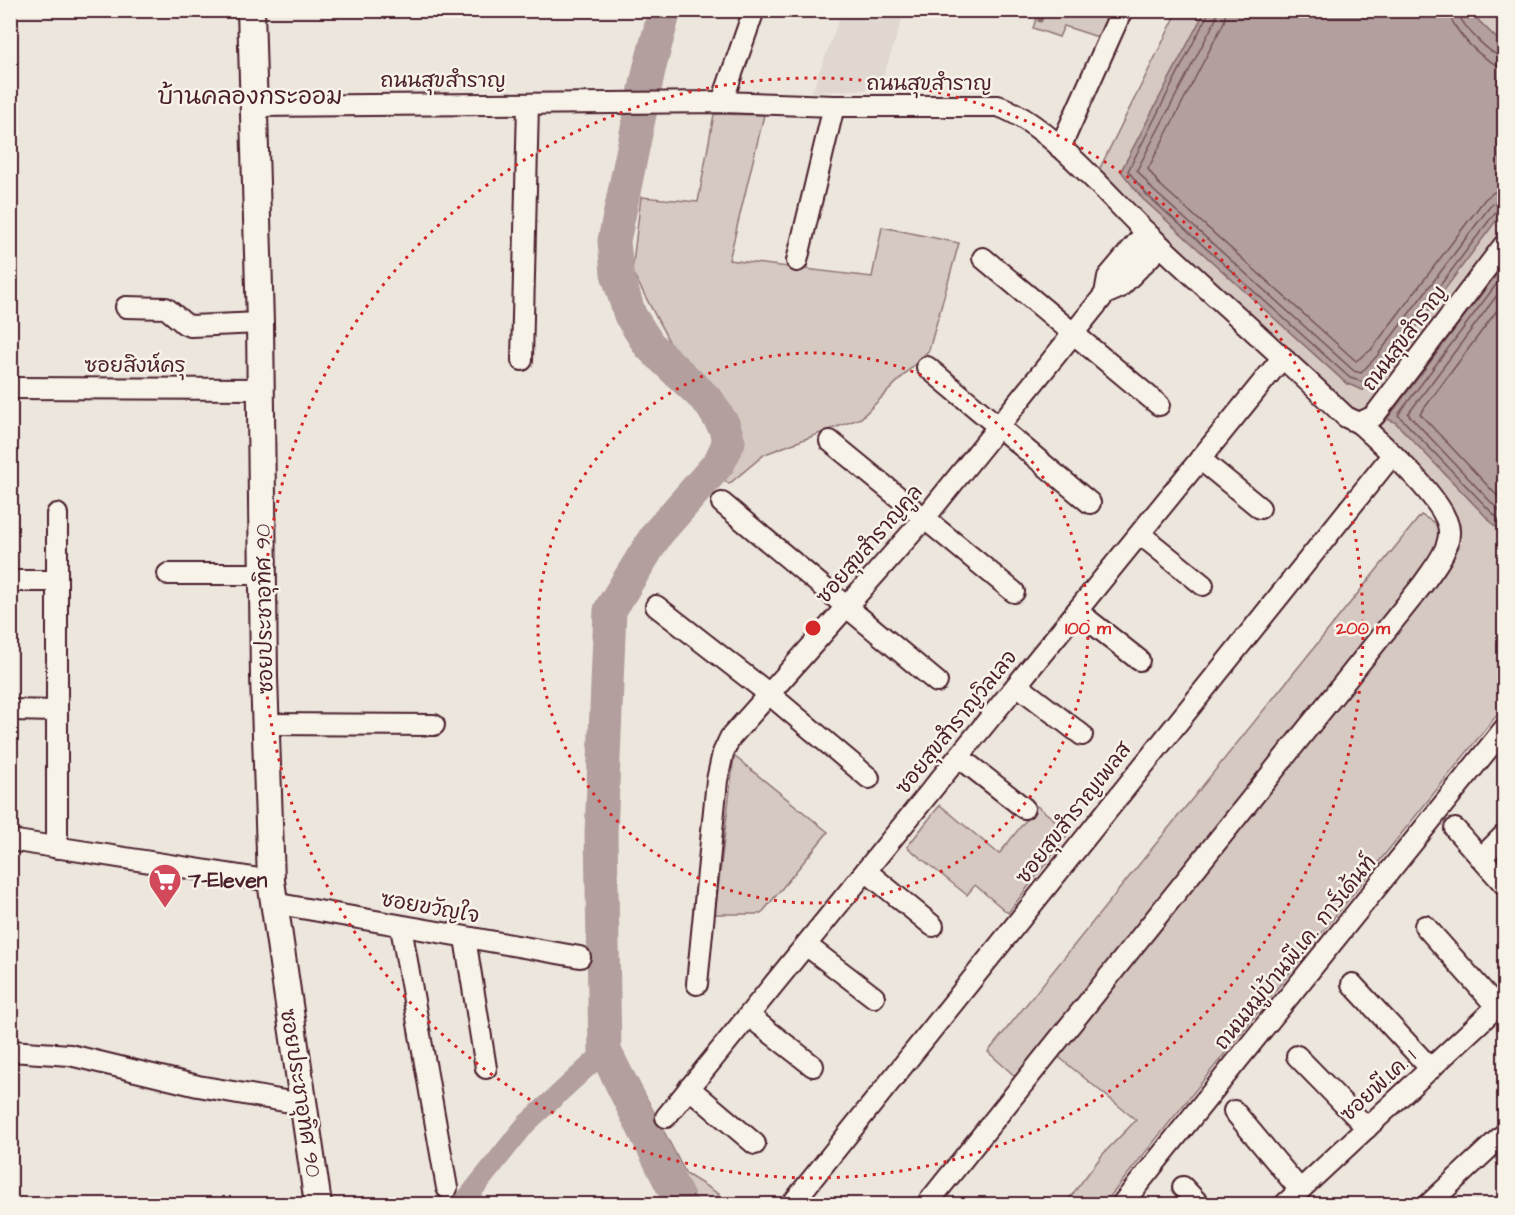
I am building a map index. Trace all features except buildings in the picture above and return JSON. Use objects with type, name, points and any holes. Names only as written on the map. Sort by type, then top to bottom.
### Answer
[{"type":"street","name":"ซอยประชาอุทิศ 90","points":[[251,10],[260,322],[266,724],[272,892],[318,1204]]},
{"type":"street","points":[[722,102],[754,10]]},
{"type":"street","points":[[1060,148],[1122,10]]},
{"type":"street","name":"ถนนสุขสำราญ","points":[[254,106],[722,102],[834,106],[998,106],[1016,112],[1030,121],[1346,417],[1359,423],[1374,416],[1504,245]]},
{"type":"street","points":[[522,360],[528,104]]},
{"type":"street","points":[[796,261],[834,106]]},
{"type":"street","name":"ซอยสุขสำราญคูล","points":[[697,984],[717,780],[723,753],[730,738],[768,693],[848,607],[999,428],[1075,335],[1105,294],[1108,277],[1146,232]]},
{"type":"street","name":"ซอยสุขสำราญคูล","points":[[1105,294],[1119,288],[1161,246]]},
{"type":"street","points":[[983,258],[1159,405]]},
{"type":"street","points":[[126,308],[166,308],[184,324],[191,326],[260,322]]},
{"type":"street","name":"ซอยสุขสำราญวิลเลจ","points":[[666,1117],[1283,357]]},
{"type":"street","points":[[927,367],[1089,503]]},
{"type":"street","name":"ซอยสิงห์ครุ","points":[[10,388],[261,389]]},
{"type":"street","points":[[927,1204],[1429,575],[1446,547],[1449,531],[1445,516],[1393,453],[1359,423]]},
{"type":"street","points":[[830,441],[1014,592]]},
{"type":"street","name":"ซอยสุขสำราญเพลส","points":[[792,1204],[1393,453]]},
{"type":"street","points":[[1200,459],[1260,508]]},
{"type":"street","points":[[722,503],[937,682]]},
{"type":"street","points":[[57,514],[57,848]]},
{"type":"street","points":[[1140,534],[1203,585]]},
{"type":"street","points":[[168,574],[263,574]]},
{"type":"street","points":[[10,581],[56,580]]},
{"type":"street","points":[[656,606],[768,693],[869,778]]},
{"type":"street","points":[[1077,611],[1139,660]]},
{"type":"street","points":[[1017,685],[1082,735]]},
{"type":"street","points":[[10,710],[57,711]]},
{"type":"street","points":[[266,724],[434,725]]},
{"type":"street","name":"ถนนหมู่บ้านพี.เค. การ์เด้นท์","points":[[1122,1204],[1504,729]]},
{"type":"street","points":[[958,757],[1024,808]]},
{"type":"street","points":[[1455,829],[1504,884]]},
{"type":"street","points":[[1481,858],[1504,835]]},
{"type":"street","name":"ซอยขวัญใจ","points":[[10,840],[272,892],[401,927],[580,957]]},
{"type":"street","points":[[866,871],[933,926]]},
{"type":"street","points":[[1425,926],[1501,1004]]},
{"type":"street","points":[[401,927],[447,1188]]},
{"type":"street","points":[[465,938],[486,1068]]},
{"type":"street","points":[[806,945],[874,997]]},
{"type":"street","points":[[1352,984],[1431,1069]]},
{"type":"street","name":"ซอยพี.เค. 1","points":[[1285,1204],[1501,1004]]},
{"type":"street","points":[[749,1016],[813,1066]]},
{"type":"street","points":[[10,1051],[70,1055],[191,1085],[302,1104]]},
{"type":"street","points":[[1297,1056],[1367,1128]]},
{"type":"street","points":[[689,1088],[755,1144]]},
{"type":"street","points":[[1234,1111],[1300,1190]]},
{"type":"street","points":[[1429,1204],[1504,1134]]},
{"type":"street","points":[[1183,1187],[1199,1204]]},
{"type":"shaded area","points":[[1039,10],[1110,11],[1098,37],[1064,26],[1059,37],[1033,28]]},
{"type":"shaded area","points":[[842,11],[905,11],[879,89],[812,92]]},
{"type":"shaded area","points":[[1178,11],[1205,11],[1121,171],[1143,199],[1346,383],[1363,390],[1388,365],[1504,210],[1504,232],[1377,403],[1358,411],[1345,404],[1100,178],[1099,170]]},
{"type":"shaded area","points":[[1469,11],[1504,11],[1504,46]]},
{"type":"shaded area","points":[[714,114],[764,115],[729,260],[872,277],[882,227],[959,243],[929,350],[861,418],[765,454],[729,484],[722,478],[735,452],[739,434],[734,416],[710,381],[674,351],[632,271],[641,197],[698,202]]},
{"type":"shaded area","points":[[1387,419],[1395,422],[1494,525],[1504,532],[1504,706],[1104,1204],[1065,1204],[1103,1154],[1136,1120],[1055,1054],[1385,644],[1459,547],[1460,525],[1377,430]]},
{"type":"shaded area","points":[[1421,515],[1437,524],[1439,538],[1436,551],[1422,575],[1018,1079],[988,1052]]},
{"type":"shaded area","points":[[734,756],[828,832],[761,914],[715,914]]},
{"type":"shaded area","points":[[940,805],[999,854],[1037,806],[1070,832],[1008,913],[975,885],[967,895],[907,847]]},
{"type":"shaded area","points":[[632,1070],[686,1174],[719,1194],[715,1204],[696,1204]]},
{"type":"water","points":[[1205,11],[1469,11],[1504,46],[1504,210],[1388,365],[1363,390],[1346,383],[1143,199],[1121,171]]},
{"type":"water","points":[[1504,264],[1504,532],[1494,525],[1395,422],[1387,419]]},
{"type":"waterway","points":[[665,10],[649,70],[614,241],[617,273],[630,315],[649,345],[709,402],[724,426],[729,442],[719,463],[657,534],[610,610],[601,834],[605,1051],[681,1204]]},
{"type":"waterway","points":[[1040,20],[1044,10]]},
{"type":"waterway","points":[[462,1204],[526,1124],[605,1051]]},
{"type":"place","name":"7-Eleven","points":[[165,909]]},
{"type":"district","name":"บ้านคลองกระออม","points":[[250,96]]}]
